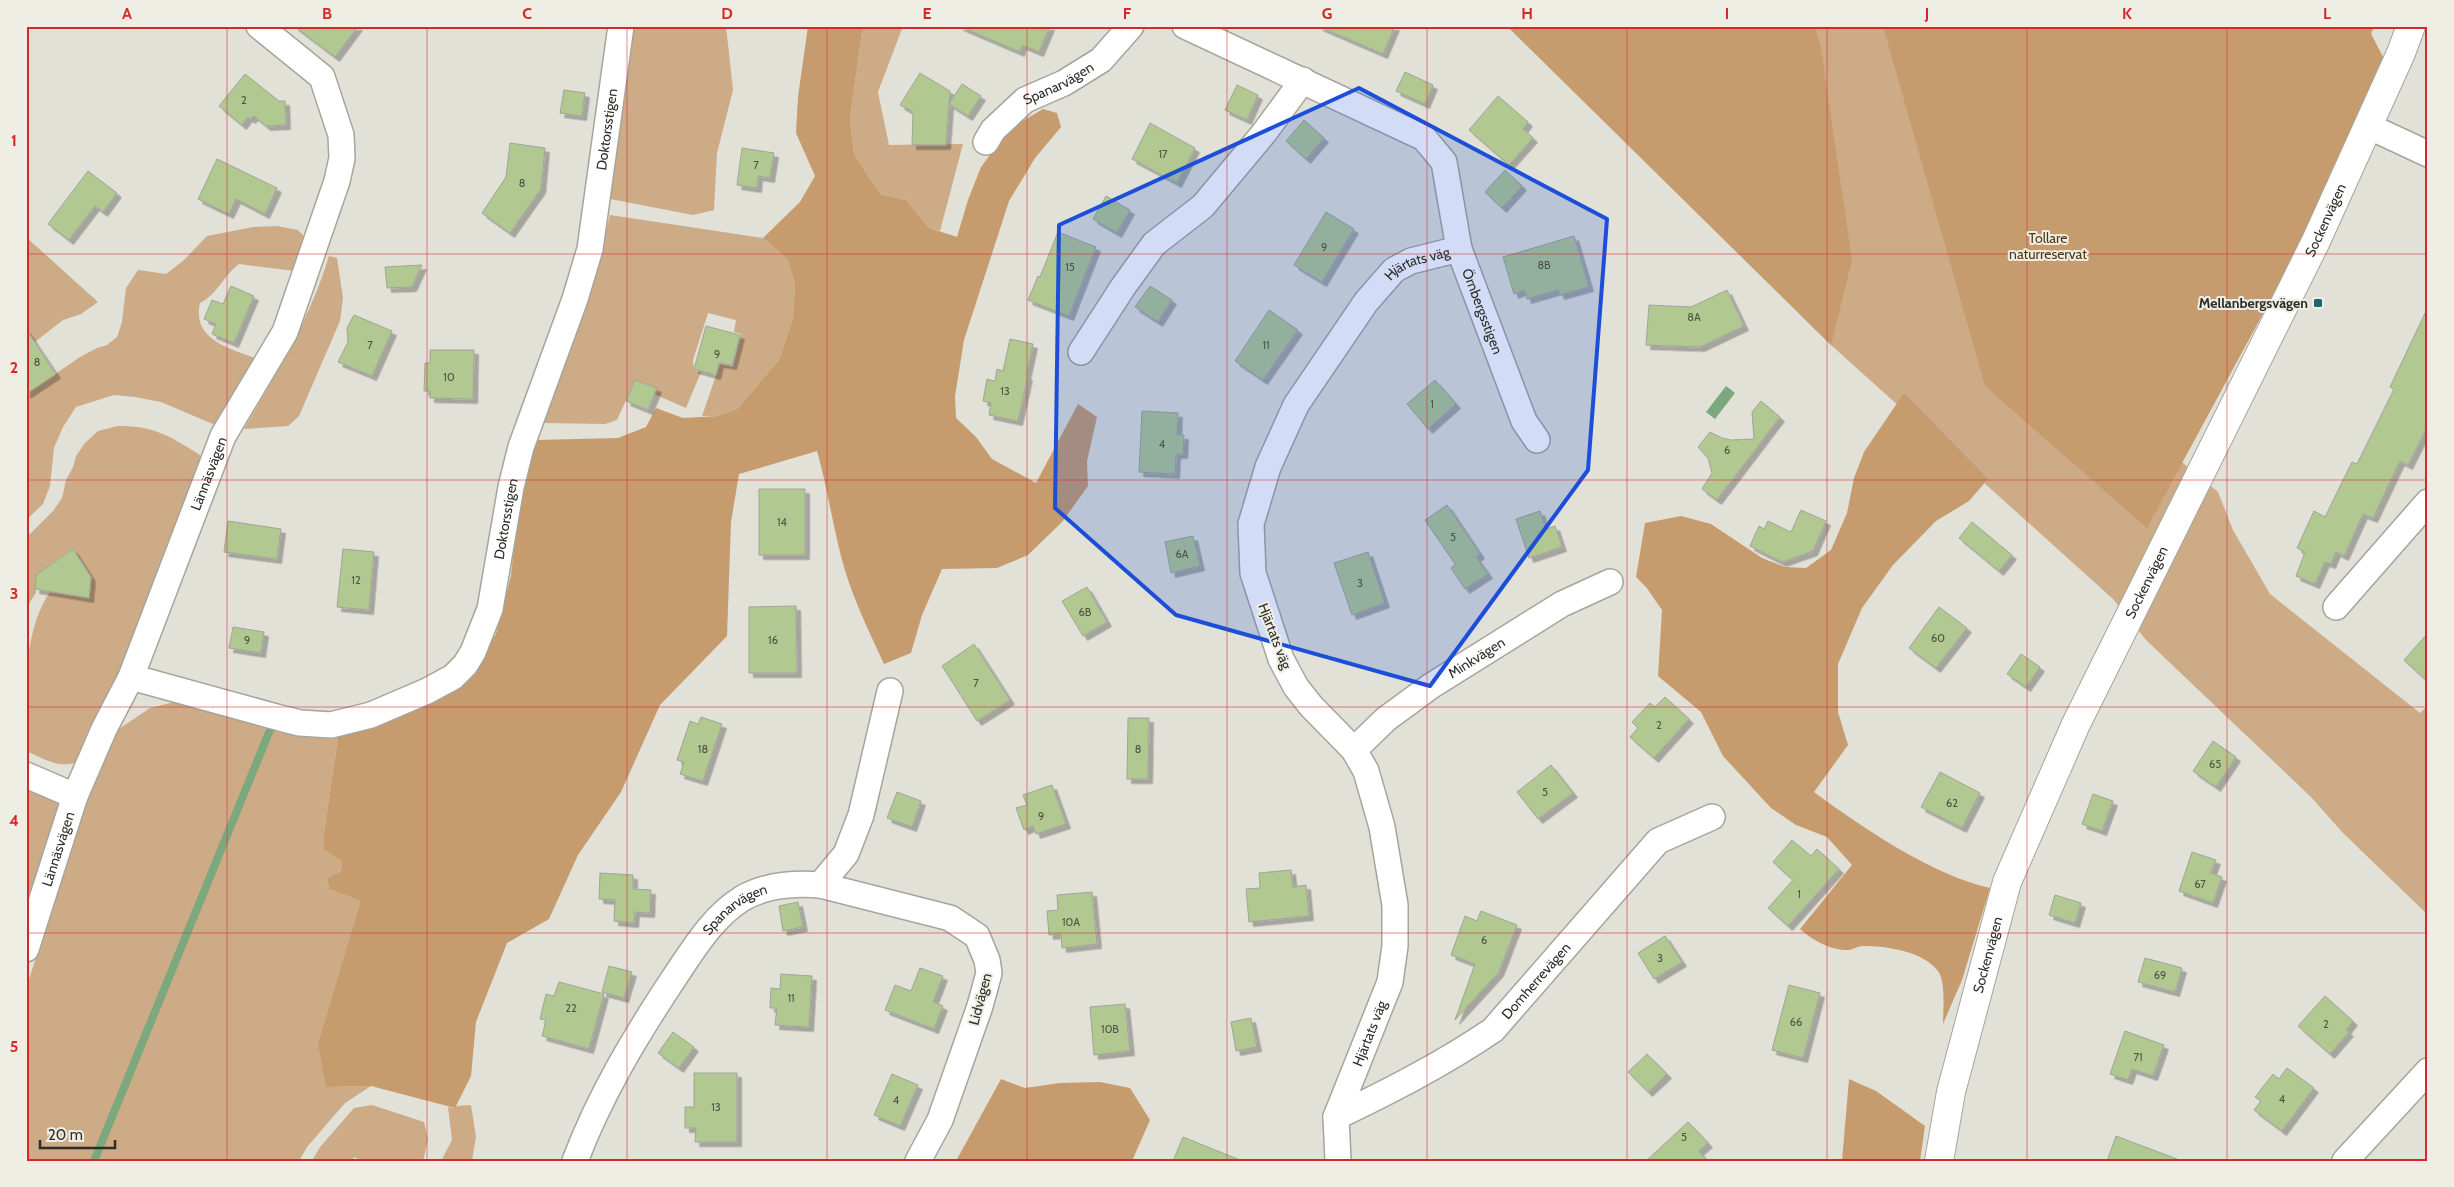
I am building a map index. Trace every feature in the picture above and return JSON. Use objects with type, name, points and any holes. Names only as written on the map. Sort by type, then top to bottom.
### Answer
[{"type":"street","name":"Lännäsvägen","points":[[26,948],[75,796],[104,729],[131,677],[223,436],[284,332],[337,181],[342,158],[342,135],[322,77],[259,26]]},
{"type":"street","name":"Doktorsstigen","points":[[131,677],[300,723],[332,724],[371,715],[428,691],[453,677],[465,665],[482,634],[490,609],[511,487],[521,447],[575,300],[590,249],[621,26]]},
{"type":"street","name":"Spanarvägen","points":[[986,142],[993,130],[1025,100],[1064,83],[1102,60],[1131,26]]},
{"type":"street","name":"Örnbergsstigen","points":[[1186,26],[1424,138],[1434,148],[1444,162],[1449,180],[1458,249],[1521,414],[1537,440]]},
{"type":"street","name":"Sockenvägen","points":[[1938,1161],[1951,1092],[2007,882],[2076,724],[2316,241],[2401,53],[2410,26]]},
{"type":"street","points":[[1081,352],[1154,244],[1203,206],[1264,133],[1303,80]]},
{"type":"street","points":[[2368,126],[2428,154]]},
{"type":"street","name":"Hjärtats väg","points":[[1338,1161],[1336,1117],[1390,982],[1395,946],[1395,905],[1382,827],[1366,771],[1354,750],[1311,706],[1296,687],[1281,659],[1253,573],[1251,524],[1268,467],[1296,405],[1366,302],[1394,270],[1411,261],[1458,249]]},
{"type":"street","points":[[2336,607],[2428,502]]},
{"type":"street","name":"Minkvägen","points":[[1354,750],[1386,719],[1431,686],[1562,604],[1610,582]]},
{"type":"street","points":[[820,885],[846,854],[861,815],[890,691]]},
{"type":"street","points":[[26,775],[75,796]]},
{"type":"street","name":"Domherrevägen","points":[[1336,1117],[1462,1051],[1493,1030],[1658,841],[1712,817]]},
{"type":"street","name":"Spanarvägen","points":[[575,1161],[608,1083],[637,1033],[691,952],[712,927],[732,906],[753,894],[798,884],[820,885]]},
{"type":"street","name":"Lidvägen","points":[[820,885],[950,918],[977,936],[987,960],[990,973],[980,1006],[940,1120],[918,1161]]},
{"type":"street","points":[[2345,1161],[2428,1071]]},
{"type":"highlighted area","points":[[1359,88],[1607,219],[1588,470],[1430,686],[1176,615],[1055,508],[1059,225]]},
{"type":"green space","points":[[632,26],[726,26],[733,90],[717,153],[714,210],[693,215],[610,199]]},
{"type":"green space","points":[[808,26],[866,26],[862,32],[850,118],[854,154],[880,194],[906,200],[929,228],[957,237],[968,200],[981,167],[1009,129],[1043,109],[1057,113],[1061,127],[1035,158],[1009,201],[964,340],[955,396],[956,418],[976,437],[992,459],[1036,483],[1078,404],[1097,417],[1087,461],[1088,486],[1062,522],[1028,555],[997,568],[942,569],[922,615],[911,653],[884,664],[849,584],[817,451],[739,474],[731,522],[727,636],[660,705],[621,792],[578,855],[549,919],[507,943],[476,1022],[471,1076],[455,1108],[371,1086],[326,1087],[318,1044],[361,901],[329,889],[327,878],[341,871],[342,861],[324,849],[324,833],[338,737],[411,709],[470,675],[496,634],[511,576],[517,518],[527,460],[536,440],[618,438],[646,427],[656,408],[683,418],[718,416],[737,409],[779,360],[793,318],[795,284],[787,259],[763,238],[800,202],[815,176],[796,133],[798,97]]},
{"type":"green space","points":[[866,26],[903,26],[878,92],[889,145],[963,144],[940,231],[929,228],[906,200],[880,194],[854,154],[850,118],[862,32]]},
{"type":"green space","name":"Tollare naturreservat","points":[[1507,26],[2374,26],[2371,34],[2386,63],[2347,158],[2182,462],[2218,492],[2233,530],[2270,594],[2420,713],[2428,705],[2428,915],[2343,833],[2311,797],[2146,640],[2113,599],[1831,345]]},
{"type":"green space","points":[[1507,26],[1815,26],[1821,49],[1852,260],[1831,345]]},
{"type":"green space","points":[[1883,26],[2374,26],[2371,34],[2386,63],[2347,158],[2147,528],[1985,386]]},
{"type":"green space","points":[[610,215],[763,238],[787,259],[795,284],[793,318],[779,360],[737,409],[718,416],[702,416],[720,364],[733,367],[741,334],[734,332],[736,320],[708,313],[693,360],[694,370],[701,372],[686,408],[654,394],[656,388],[635,380],[617,420],[605,424],[544,423],[542,416],[596,271]]},
{"type":"green space","points":[[277,226],[298,230],[308,241],[295,271],[239,264],[211,295],[200,303],[199,316],[202,326],[208,335],[227,347],[260,360],[215,425],[161,402],[135,397],[114,395],[76,407],[63,427],[54,448],[50,486],[43,504],[26,520],[26,394],[80,357],[107,345],[117,337],[122,322],[126,288],[138,270],[166,274],[184,260],[207,236],[253,227]]},
{"type":"green space","points":[[26,237],[98,302],[81,314],[63,320],[26,349]]},
{"type":"green space","points":[[329,256],[337,258],[343,298],[340,321],[299,416],[288,426],[244,429],[302,323]]},
{"type":"green space","points":[[1904,393],[1988,479],[1969,501],[1936,521],[1893,565],[1862,608],[1838,664],[1838,712],[1848,745],[1814,792],[1876,835],[1922,862],[1968,882],[1990,888],[1962,980],[1943,1024],[1944,997],[1941,976],[1931,964],[1914,954],[1882,947],[1861,946],[1849,950],[1836,949],[1816,941],[1800,929],[1852,865],[1827,837],[1796,825],[1771,808],[1723,756],[1701,712],[1658,676],[1662,610],[1646,587],[1636,577],[1645,523],[1681,516],[1711,524],[1762,558],[1785,567],[1806,568],[1831,550],[1847,513],[1854,478],[1864,452]]},
{"type":"green space","points":[[118,426],[131,426],[162,433],[200,455],[200,466],[137,649],[78,762],[58,764],[26,751],[26,690],[30,648],[34,628],[50,592],[89,598],[90,577],[72,549],[36,575],[36,593],[26,608],[26,538],[53,511],[62,498],[66,480],[76,456],[85,443],[98,431]]},
{"type":"green space","points":[[186,699],[318,736],[338,737],[324,833],[342,861],[341,871],[327,878],[329,889],[362,901],[326,1087],[371,1086],[345,1103],[307,1147],[299,1161],[26,1161],[26,989],[80,819],[106,749],[116,731],[150,708]]},
{"type":"green space","points":[[26,783],[52,793],[61,806],[26,926]]},
{"type":"green space","points":[[1001,1079],[1025,1088],[1060,1083],[1100,1082],[1130,1088],[1150,1120],[1132,1161],[956,1161]]},
{"type":"green space","points":[[1849,1079],[1876,1091],[1925,1126],[1920,1161],[1842,1161]]},
{"type":"green space","points":[[372,1105],[424,1122],[428,1139],[423,1161],[363,1161],[354,1157],[352,1161],[312,1161],[320,1147],[354,1108]]},
{"type":"green space","points":[[471,1105],[476,1137],[472,1161],[441,1161],[452,1140],[448,1107],[454,1108],[456,1106]]},
{"type":"shaded area","points":[[1726,386],[1735,393],[1715,419],[1706,412]]},
{"type":"building","points":[[294,26],[358,26],[335,57]]},
{"type":"building","points":[[959,26],[1050,26],[1039,52],[1022,45],[1020,52]]},
{"type":"building","points":[[1318,26],[1395,26],[1383,54]]},
{"type":"building","points":[[1405,72],[1433,85],[1425,104],[1396,91]]},
{"type":"building","points":[[920,73],[950,91],[946,145],[912,145],[913,112],[900,105]]},
{"type":"building","points":[[245,74],[279,101],[285,101],[286,125],[266,126],[254,116],[251,119],[248,117],[242,125],[219,106]]},
{"type":"building","points":[[962,84],[981,96],[968,116],[949,104]]},
{"type":"building","points":[[1237,85],[1258,95],[1247,120],[1225,110]]},
{"type":"building","points":[[564,90],[585,93],[582,116],[560,113]]},
{"type":"building","points":[[1498,96],[1528,122],[1523,129],[1533,138],[1509,165],[1469,130]]},
{"type":"building","points":[[1304,120],[1324,138],[1306,159],[1286,141]]},
{"type":"building","points":[[1150,123],[1195,148],[1177,183],[1132,159]]},
{"type":"building","points":[[510,143],[545,148],[541,189],[510,233],[482,213],[506,177]]},
{"type":"building","points":[[742,148],[774,153],[770,178],[758,176],[757,188],[737,185]]},
{"type":"building","points":[[217,159],[277,188],[265,214],[236,199],[229,214],[198,199]]},
{"type":"building","points":[[1505,170],[1522,186],[1502,208],[1485,192]]},
{"type":"building","points":[[88,171],[117,193],[103,212],[95,206],[69,240],[48,224]]},
{"type":"building","points":[[1106,196],[1130,210],[1117,233],[1093,219]]},
{"type":"building","points":[[1326,212],[1354,229],[1322,282],[1294,265]]},
{"type":"building","points":[[1058,232],[1096,247],[1069,316],[1028,300],[1038,276],[1040,277]]},
{"type":"building","points":[[1574,236],[1589,287],[1560,295],[1558,290],[1527,299],[1524,290],[1514,294],[1503,257]]},
{"type":"building","points":[[422,265],[412,287],[387,288],[385,267]]},
{"type":"building","points":[[231,286],[254,296],[234,343],[212,334],[216,324],[204,319],[212,300],[223,304]]},
{"type":"building","points":[[1150,286],[1172,300],[1158,322],[1135,307]]},
{"type":"building","points":[[1727,290],[1744,326],[1700,347],[1646,345],[1649,305],[1691,307]]},
{"type":"building","points":[[2428,307],[2428,425],[2408,465],[2400,461],[2373,518],[2363,514],[2344,556],[2336,552],[2331,564],[2325,562],[2315,584],[2296,576],[2305,552],[2297,548],[2314,511],[2325,517],[2352,462],[2357,464],[2394,389],[2390,387]]},
{"type":"building","points":[[1269,310],[1298,330],[1263,380],[1235,361]]},
{"type":"building","points":[[354,315],[392,331],[372,376],[338,362],[348,342],[347,328]]},
{"type":"building","points":[[706,326],[740,335],[732,365],[719,363],[716,375],[694,369]]},
{"type":"building","points":[[26,329],[56,374],[26,394]]},
{"type":"building","points":[[1010,339],[1033,344],[1018,421],[989,415],[991,403],[983,401],[987,379],[995,381],[997,369],[1003,371]]},
{"type":"building","points":[[430,350],[474,350],[473,399],[430,398],[430,391],[424,391],[425,363],[430,363]]},
{"type":"building","points":[[635,380],[657,388],[648,410],[626,401]]},
{"type":"building","points":[[1435,380],[1456,404],[1428,429],[1407,404]]},
{"type":"building","points":[[1761,401],[1780,417],[1717,500],[1702,489],[1712,473],[1708,458],[1698,447],[1710,432],[1731,440],[1754,439],[1752,412]]},
{"type":"building","points":[[1142,411],[1178,413],[1177,435],[1184,435],[1183,454],[1176,454],[1175,474],[1139,472]]},
{"type":"building","points":[[759,489],[805,489],[805,555],[759,555]]},
{"type":"building","points":[[1447,505],[1480,554],[1476,557],[1488,574],[1465,589],[1451,568],[1455,564],[1425,520]]},
{"type":"building","points":[[1801,510],[1826,521],[1813,551],[1782,562],[1750,546],[1759,526],[1764,529],[1768,521],[1791,532]]},
{"type":"building","points":[[1540,511],[1546,529],[1555,526],[1562,547],[1529,558],[1516,519]]},
{"type":"building","points":[[228,521],[281,529],[277,559],[224,552]]},
{"type":"building","points":[[1972,522],[2012,555],[1999,571],[1959,538]]},
{"type":"building","points":[[1193,536],[1200,566],[1171,573],[1165,542]]},
{"type":"building","points":[[73,549],[91,577],[89,598],[35,589],[36,575]]},
{"type":"building","points":[[343,549],[374,552],[369,610],[337,607]]},
{"type":"building","points":[[1368,552],[1385,603],[1352,615],[1334,563]]},
{"type":"building","points":[[1087,587],[1107,622],[1083,636],[1062,601]]},
{"type":"building","points":[[796,606],[797,673],[749,673],[749,607]]},
{"type":"building","points":[[1939,607],[1967,628],[1936,668],[1909,648]]},
{"type":"building","points":[[233,627],[264,632],[261,653],[229,648]]},
{"type":"building","points":[[2428,633],[2428,682],[2404,660]]},
{"type":"building","points":[[974,644],[1010,700],[977,721],[942,666]]},
{"type":"building","points":[[2021,654],[2040,667],[2026,687],[2007,674]]},
{"type":"building","points":[[1665,697],[1689,719],[1654,758],[1630,737],[1638,728],[1632,722],[1650,703],[1655,707]]},
{"type":"building","points":[[701,717],[722,724],[703,781],[680,774],[684,762],[677,760],[690,721],[698,724]]},
{"type":"building","points":[[1128,718],[1149,718],[1148,779],[1127,779]]},
{"type":"building","points":[[2213,741],[2236,757],[2216,787],[2193,771]]},
{"type":"building","points":[[1551,765],[1573,793],[1538,819],[1517,792]]},
{"type":"building","points":[[1940,772],[1980,793],[1962,828],[1921,807]]},
{"type":"building","points":[[1052,785],[1066,824],[1036,834],[1033,826],[1024,830],[1016,808],[1027,805],[1023,795]]},
{"type":"building","points":[[897,792],[921,801],[912,827],[887,818]]},
{"type":"building","points":[[2093,794],[2113,801],[2102,831],[2082,824]]},
{"type":"building","points":[[1792,840],[1811,856],[1817,849],[1839,869],[1788,926],[1768,908],[1793,880],[1773,862]]},
{"type":"building","points":[[2192,852],[2216,860],[2211,873],[2222,877],[2213,903],[2179,891]]},
{"type":"building","points":[[1291,870],[1293,887],[1306,885],[1309,916],[1249,922],[1246,889],[1260,888],[1259,873]]},
{"type":"building","points":[[600,873],[633,875],[633,889],[651,890],[650,913],[635,912],[634,923],[614,921],[615,900],[599,899]]},
{"type":"building","points":[[1092,892],[1097,944],[1062,948],[1061,934],[1049,935],[1047,911],[1058,910],[1057,895]]},
{"type":"building","points":[[2055,895],[2081,903],[2075,923],[2049,915]]},
{"type":"building","points":[[798,902],[803,927],[783,931],[779,906]]},
{"type":"building","points":[[1481,911],[1517,925],[1499,972],[1455,1020],[1475,964],[1451,955],[1465,916],[1477,921]]},
{"type":"building","points":[[1665,936],[1682,962],[1654,979],[1638,953]]},
{"type":"building","points":[[2145,958],[2182,968],[2175,992],[2138,982]]},
{"type":"building","points":[[609,966],[632,972],[624,998],[602,992]]},
{"type":"building","points":[[920,968],[943,976],[933,1002],[943,1006],[934,1029],[885,1010],[895,985],[911,991]]},
{"type":"building","points":[[781,974],[812,976],[809,1027],[775,1025],[777,1008],[770,1008],[771,988],[780,989]]},
{"type":"building","points":[[559,982],[604,994],[589,1049],[542,1036],[546,1020],[540,1019],[546,994],[554,996]]},
{"type":"building","points":[[1789,985],[1820,993],[1803,1058],[1772,1050]]},
{"type":"building","points":[[2325,996],[2353,1021],[2346,1030],[2349,1032],[2330,1054],[2298,1026]]},
{"type":"building","points":[[1125,1004],[1130,1051],[1094,1055],[1090,1007]]},
{"type":"building","points":[[1251,1018],[1257,1047],[1236,1051],[1231,1022]]},
{"type":"building","points":[[2125,1031],[2164,1045],[2153,1076],[2132,1069],[2128,1080],[2110,1074]]},
{"type":"building","points":[[673,1032],[694,1047],[679,1068],[658,1053]]},
{"type":"building","points":[[1647,1054],[1667,1074],[1648,1092],[1628,1072]]},
{"type":"building","points":[[2287,1068],[2314,1088],[2282,1131],[2254,1110],[2261,1101],[2255,1097],[2273,1074],[2279,1079]]},
{"type":"building","points":[[694,1073],[737,1073],[737,1142],[695,1142],[696,1128],[685,1128],[685,1107],[694,1107]]},
{"type":"building","points":[[892,1074],[918,1085],[900,1126],[874,1115]]},
{"type":"building","points":[[1688,1122],[1708,1143],[1699,1151],[1707,1161],[1646,1161]]},
{"type":"building","points":[[2116,1136],[2177,1159],[2177,1161],[2107,1161]]},
{"type":"building","points":[[1183,1137],[1240,1160],[1240,1161],[1173,1161]]},
{"type":"waterway","points":[[94,1161],[270,730]]},
{"type":"place","name":"Mellanbergsvägen","points":[[2318,303]]}]
